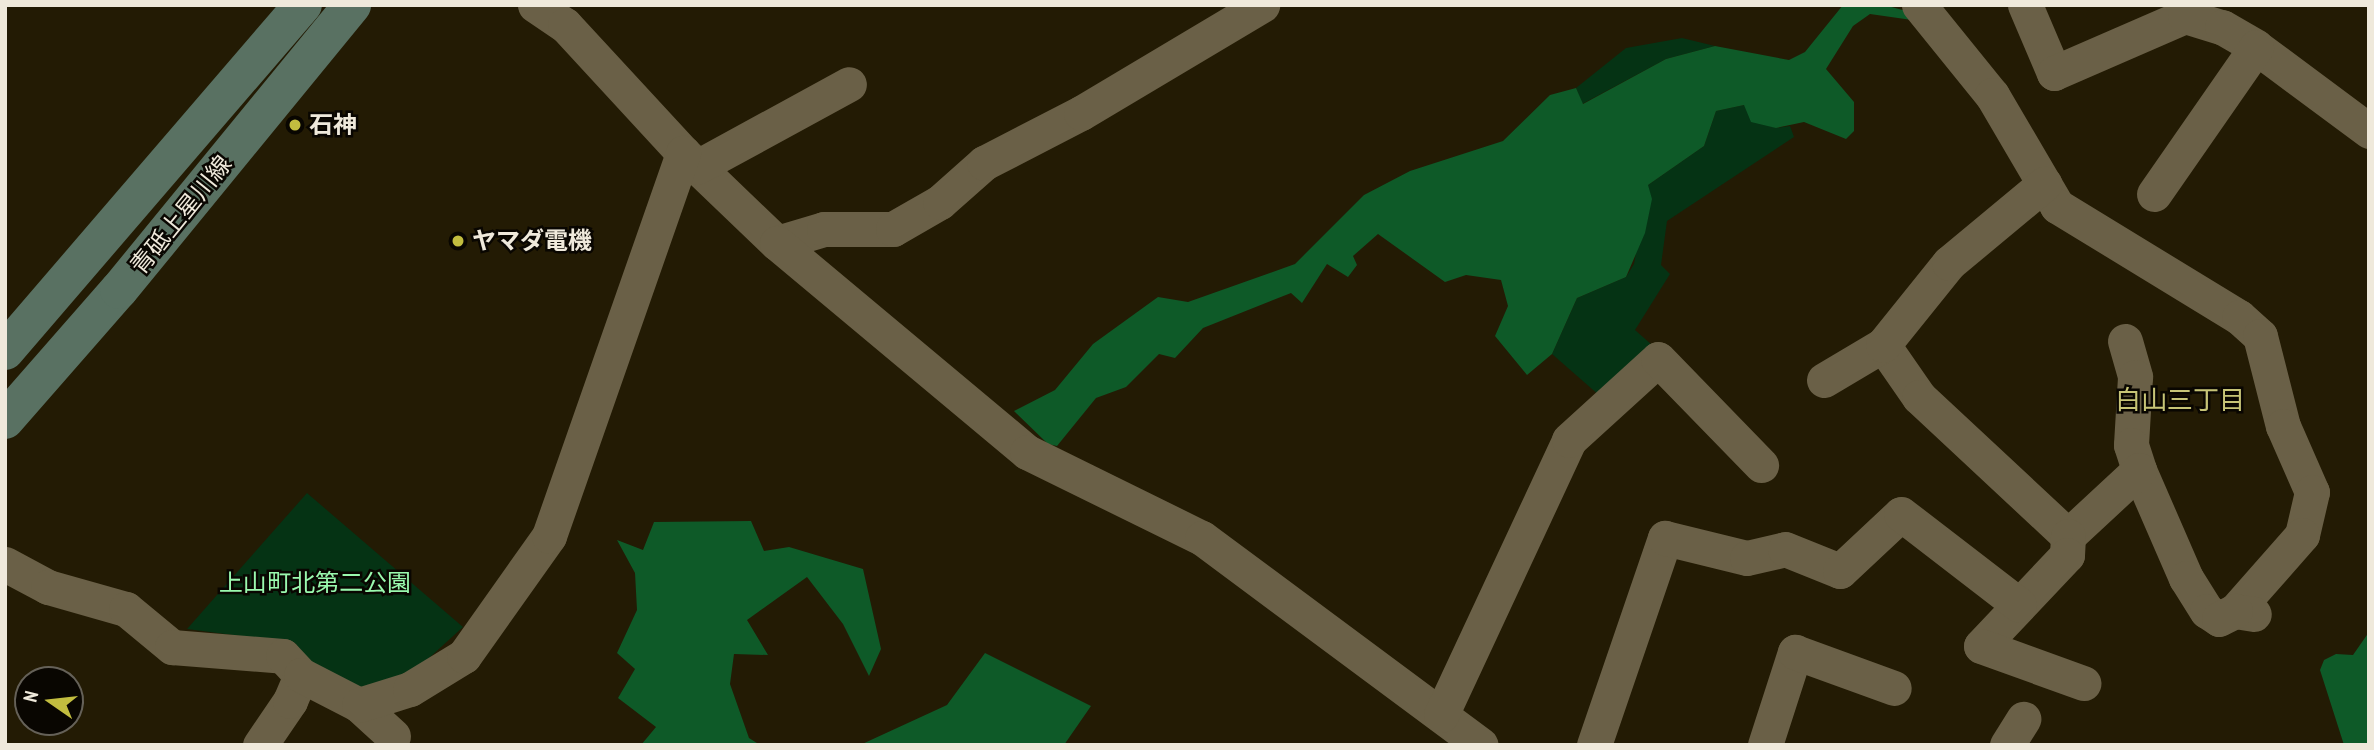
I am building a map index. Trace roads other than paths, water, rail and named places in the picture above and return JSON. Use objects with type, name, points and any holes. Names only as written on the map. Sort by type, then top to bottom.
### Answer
[{"type":"main road","name":"青砥上星川線","points":[[5,351],[303,5]]},
{"type":"main road","name":"青砥上星川線","points":[[5,420],[119,290],[352,5]]},
{"type":"street","points":[[536,5],[565,26],[690,160],[777,243],[1027,452],[1202,538],[1481,745]]},
{"type":"street","points":[[777,243],[824,229],[893,229],[940,202],[984,163],[1081,113],[1262,5]]},
{"type":"street","points":[[1919,5],[1992,95],[2057,206],[2227,309],[2260,336],[2283,426],[2312,492],[2311,514],[2287,556],[2245,613],[2219,619],[2207,611],[2186,578],[2139,470],[2131,445],[2135,377],[2125,341]]},
{"type":"street","points":[[2025,5],[2054,73],[2185,16],[2221,27],[2256,47],[2369,131]]},
{"type":"street","points":[[2154,194],[2256,47]]},
{"type":"street","points":[[359,705],[410,689],[464,656],[549,536],[690,160],[849,84]]},
{"type":"street","points":[[1824,380],[1883,345],[1949,263],[2044,184]]},
{"type":"street","points":[[1883,345],[1919,397],[2068,537]]},
{"type":"street","points":[[1441,715],[1569,440],[1658,359],[1761,465]]},
{"type":"street","points":[[2083,683],[1981,646],[2067,555],[2068,537],[2139,470]]},
{"type":"street","points":[[1594,745],[1665,538],[1747,558],[1785,550],[1840,571],[1901,513],[2019,605]]},
{"type":"street","points":[[5,564],[48,587],[126,609],[172,647],[283,656],[302,675],[359,705],[396,742]]},
{"type":"street","points":[[1765,745],[1795,652],[1894,688]]},
{"type":"street","points":[[260,745],[290,701],[302,675]]},
{"type":"place","name":"石神","points":[[295,125]]},
{"type":"place","name":"ヤマダ電機","points":[[458,241]]},
{"type":"district","name":"白山三丁目","points":[[2180,400]]},
{"type":"park label","name":"上山町北第二公園","points":[[315,583]]}]
